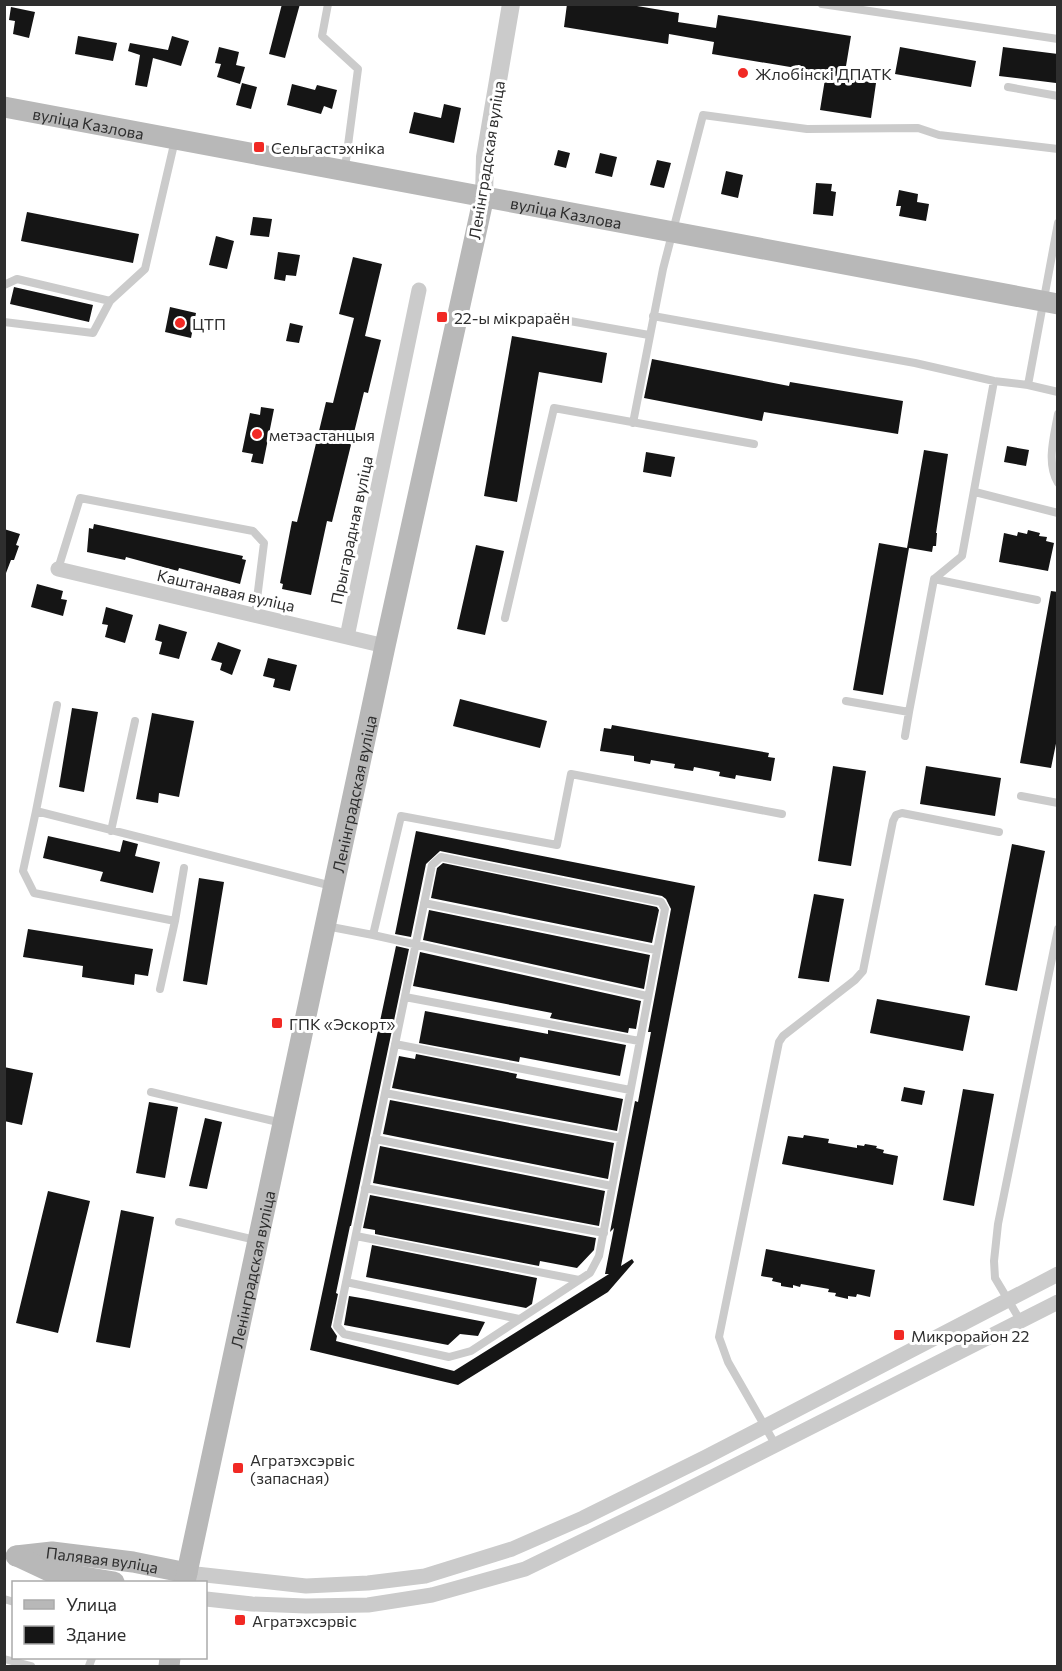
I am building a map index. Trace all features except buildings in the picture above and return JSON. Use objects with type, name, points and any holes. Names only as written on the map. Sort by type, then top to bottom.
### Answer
[{"type":"main road","name":"вуліца Казлова","points":[[4,107],[1051,303]]},
{"type":"main road","name":"Ленінградская вуліца","points":[[186,1578],[333,887],[484,196]]},
{"type":"main road","name":"Палявая вуліца","points":[[10,1554],[52,1552],[133,1562],[186,1578]]},
{"type":"main road","name":"Палявая вуліца","points":[[10,1554],[49,1571],[108,1581]]},
{"type":"street","name":"Ленінградская вуліца","points":[[484,196],[485,157],[511,4]]},
{"type":"street","name":"Прыгарадная вуліца","points":[[347,637],[419,290]]},
{"type":"street","name":"Каштанавая вуліца","points":[[58,569],[385,646]]},
{"type":"street","points":[[186,1578],[306,1586],[369,1583],[425,1576],[512,1549],[583,1518],[1058,1274]]},
{"type":"street","points":[[207,1599],[306,1606],[368,1605],[432,1595],[525,1569],[665,1501],[1058,1302]]},
{"type":"lane","points":[[328,4],[322,36],[358,69],[345,170]]},
{"type":"lane","points":[[822,4],[1058,39]]},
{"type":"lane","points":[[1008,87],[1058,96]]},
{"type":"lane","points":[[633,423],[653,316],[703,115],[807,129],[918,128],[939,135],[1058,149]]},
{"type":"lane","points":[[4,322],[93,333],[110,301],[145,269],[175,139]]},
{"type":"lane","points":[[1028,385],[1051,303],[1058,223]]},
{"type":"lane","points":[[4,285],[17,279],[110,301]]},
{"type":"lane","points":[[653,316],[915,363],[994,381],[1028,385],[1058,392]]},
{"type":"lane","points":[[547,317],[649,335]]},
{"type":"lane","points":[[905,736],[934,579],[962,556],[994,381]]},
{"type":"lane","points":[[505,618],[554,408],[754,444]]},
{"type":"lane","points":[[1058,414],[1052,457],[1052,471],[1058,483]]},
{"type":"lane","points":[[975,492],[1058,513]]},
{"type":"lane","points":[[58,569],[80,498],[253,531],[264,543],[255,615]]},
{"type":"lane","points":[[934,579],[1037,600]]},
{"type":"lane","points":[[846,701],[909,712]]},
{"type":"lane","points":[[57,705],[23,871],[34,893],[175,921]]},
{"type":"lane","points":[[111,831],[135,721]]},
{"type":"lane","points":[[373,935],[401,816],[557,845],[571,774],[782,814]]},
{"type":"lane","points":[[1021,796],[1058,802]]},
{"type":"lane","points":[[36,811],[333,887]]},
{"type":"lane","points":[[776,1444],[728,1362],[719,1337],[779,1042],[783,1036],[855,980],[863,971],[896,815],[902,813],[999,832]]},
{"type":"lane","points":[[441,857],[661,902],[665,909],[600,1256],[590,1273],[471,1351],[449,1357],[344,1334],[337,1326],[424,903],[432,866],[441,857]]},
{"type":"lane","points":[[160,989],[184,868]]},
{"type":"lane","points":[[424,903],[656,950]]},
{"type":"lane","points":[[325,926],[647,996]]},
{"type":"lane","points":[[1020,1320],[995,1278],[994,1262],[998,1224],[1058,929]]},
{"type":"lane","points":[[405,997],[639,1041]]},
{"type":"lane","points":[[395,1044],[630,1090]]},
{"type":"lane","points":[[151,1092],[283,1123]]},
{"type":"lane","points":[[385,1093],[621,1138]]},
{"type":"lane","points":[[375,1139],[612,1186]]},
{"type":"lane","points":[[365,1188],[604,1233]]},
{"type":"lane","points":[[179,1222],[258,1240]]},
{"type":"lane","points":[[356,1236],[579,1280]]},
{"type":"lane","points":[[346,1282],[519,1319]]},
{"type":"lane","points":[[4,1659],[31,1666]]},
{"type":"place","name":"Жлобінскі ДПАТК","points":[[743,73]]},
{"type":"place","name":"Сельгастэхніка","points":[[259,147]]},
{"type":"place","name":"22-ы мікрараён","points":[[442,317]]},
{"type":"place","name":"ЦТП","points":[[180,323]]},
{"type":"place","name":"метэастанцыя","points":[[257,434]]},
{"type":"place","name":"ГПК «Эскорт»","points":[[277,1023]]},
{"type":"place","name":"Микрорайон 22","points":[[899,1335]]},
{"type":"place","name":"Агратэхсэрвіс (запасная)","points":[[238,1468]]},
{"type":"place","name":"Агратэхсэрвіс","points":[[240,1620]]}]
